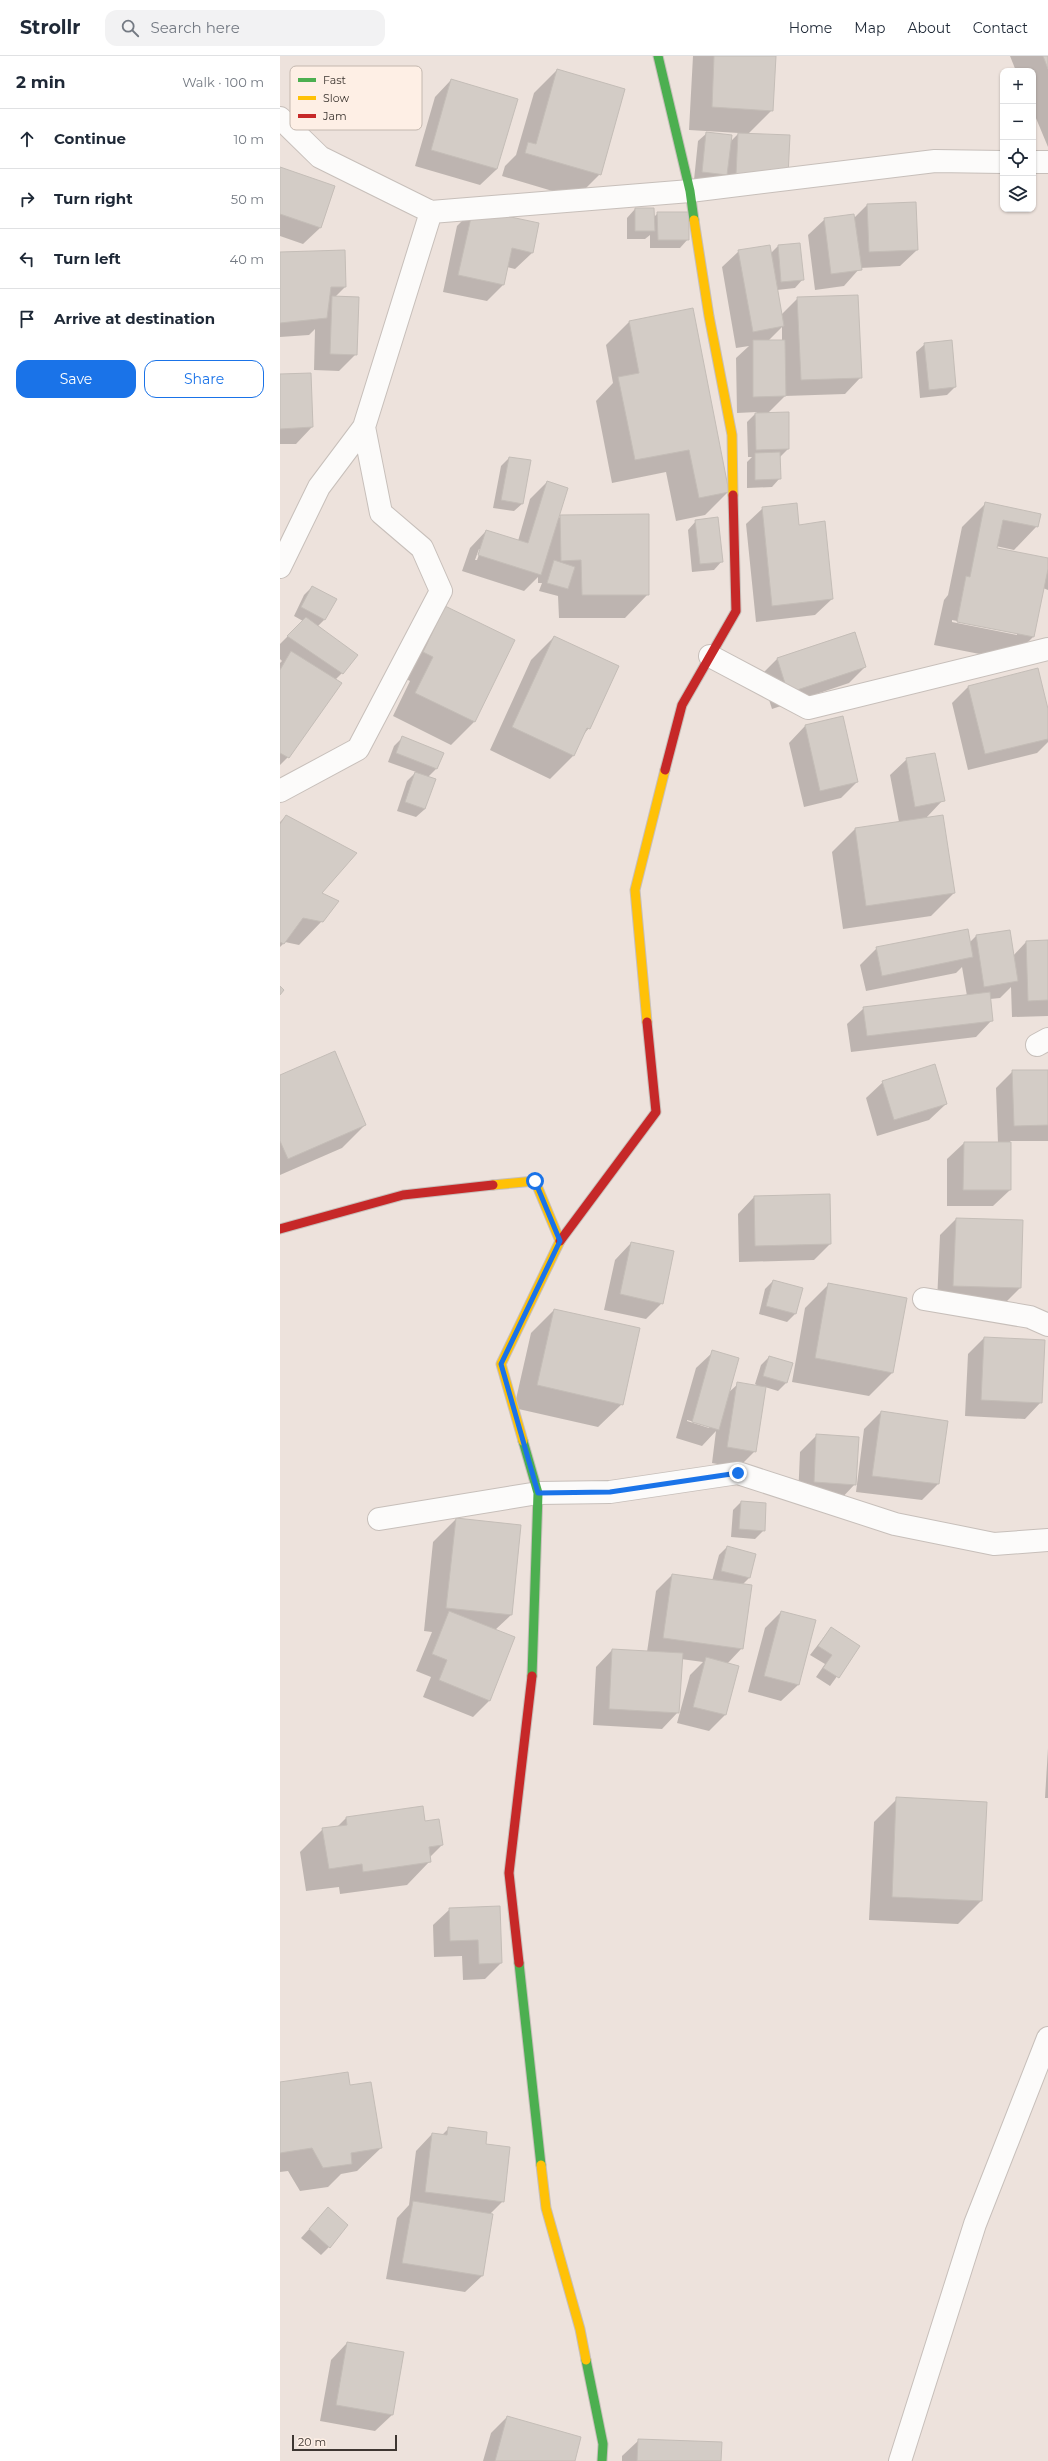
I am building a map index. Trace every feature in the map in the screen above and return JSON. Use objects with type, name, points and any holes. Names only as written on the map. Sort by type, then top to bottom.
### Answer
[{"type":"street","points":[[602,2461],[603,2444],[580,2329],[546,2208],[509,1873],[530,1696],[538,1493],[501,1364],[560,1241],[656,1112],[635,890],[682,705],[736,611],[732,435],[709,316],[690,191],[658,56]]},
{"type":"street","points":[[280,118],[290,128]]},
{"type":"street","points":[[292,130],[320,157],[431,212],[690,191],[935,161],[1000,162]]},
{"type":"street","points":[[1036,162],[1048,162]]},
{"type":"street","points":[[280,567],[319,487],[364,427],[431,212]]},
{"type":"street","points":[[280,791],[358,748],[441,591],[422,548],[381,513],[364,427]]},
{"type":"street","points":[[710,656],[808,708],[1048,649]]},
{"type":"street","points":[[280,1229],[403,1196],[535,1181],[560,1241]]},
{"type":"street","points":[[924,1300],[1030,1317],[1048,1325]]},
{"type":"street","points":[[379,1519],[538,1493],[610,1492],[738,1473],[895,1524],[994,1544],[1048,1540]]},
{"type":"street","points":[[900,2461],[975,2224],[1048,2038]]},
{"type":"building","points":[[714,56],[776,56],[773,111],[712,107]]},
{"type":"building","points":[[1043,56],[1048,56],[1048,69]]},
{"type":"building","points":[[557,69],[625,89],[601,175],[525,153],[528,142],[536,144]]},
{"type":"building","points":[[451,79],[518,99],[497,169],[431,150]]},
{"type":"building","points":[[706,132],[732,135],[727,175],[702,172]]},
{"type":"building","points":[[738,133],[790,135],[788,176],[736,174]]},
{"type":"building","points":[[280,167],[335,186],[321,228],[280,214]]},
{"type":"building","points":[[916,202],[918,250],[869,252],[867,204]]},
{"type":"building","points":[[635,208],[654,208],[655,231],[635,231]]},
{"type":"building","points":[[473,209],[539,223],[533,253],[512,248],[504,285],[458,275]]},
{"type":"building","points":[[657,212],[689,212],[689,240],[658,240]]},
{"type":"building","points":[[854,214],[862,270],[831,274],[824,218]]},
{"type":"building","points":[[800,243],[804,280],[781,282],[778,245]]},
{"type":"building","points":[[770,245],[784,326],[753,332],[738,250]]},
{"type":"building","points":[[345,250],[346,287],[331,287],[327,318],[280,323],[280,252]]},
{"type":"building","points":[[858,295],[862,378],[801,380],[797,297]]},
{"type":"building","points":[[332,296],[359,297],[357,355],[330,354]]},
{"type":"building","points":[[693,308],[729,492],[699,498],[689,450],[635,460],[618,377],[639,373],[629,321]]},
{"type":"building","points":[[753,340],[785,340],[786,396],[753,397]]},
{"type":"building","points":[[952,340],[956,387],[929,390],[924,343]]},
{"type":"building","points":[[311,373],[313,427],[280,429],[280,374]]},
{"type":"building","points":[[789,412],[789,449],[756,450],[755,413]]},
{"type":"building","points":[[780,452],[781,479],[755,480],[755,453]]},
{"type":"building","points":[[509,457],[531,460],[523,504],[501,500]]},
{"type":"building","points":[[547,481],[568,488],[541,575],[478,555],[486,530],[528,543]]},
{"type":"building","points":[[985,502],[1041,514],[1038,527],[1003,520],[997,548],[1048,558],[1048,569],[1034,637],[957,622],[966,576],[970,577]]},
{"type":"building","points":[[797,503],[799,525],[825,521],[833,599],[772,606],[762,507]]},
{"type":"building","points":[[649,514],[649,595],[582,595],[581,560],[561,561],[560,515]]},
{"type":"building","points":[[718,517],[723,562],[700,564],[695,520]]},
{"type":"building","points":[[554,560],[575,567],[568,589],[547,583]]},
{"type":"building","points":[[312,586],[337,599],[325,620],[301,607]]},
{"type":"building","points":[[445,606],[515,640],[475,722],[415,693],[433,657],[423,652]]},
{"type":"building","points":[[306,617],[358,655],[343,674],[287,636]]},
{"type":"building","points":[[855,632],[866,667],[788,693],[777,658]]},
{"type":"building","points":[[554,636],[619,666],[590,729],[587,728],[574,756],[512,727]]},
{"type":"building","points":[[291,651],[342,683],[289,758],[280,753],[280,670]]},
{"type":"building","points":[[1038,668],[1048,709],[1048,739],[985,754],[968,686]]},
{"type":"building","points":[[843,716],[858,782],[820,791],[805,725]]},
{"type":"building","points":[[402,736],[444,753],[437,769],[396,753]]},
{"type":"building","points":[[935,753],[945,801],[915,807],[906,758]]},
{"type":"building","points":[[415,772],[436,779],[425,809],[405,802]]},
{"type":"building","points":[[286,815],[357,853],[322,893],[339,901],[323,922],[303,918],[284,944],[280,942],[280,824]]},
{"type":"building","points":[[943,815],[955,893],[866,906],[855,828]]},
{"type":"building","points":[[968,929],[973,957],[882,976],[876,947]]},
{"type":"building","points":[[1010,930],[1018,981],[984,987],[976,935]]},
{"type":"building","points":[[1048,940],[1048,1000],[1028,1001],[1026,941]]},
{"type":"building","points":[[280,986],[284,990],[280,995]]},
{"type":"building","points":[[990,992],[993,1021],[867,1036],[863,1007]]},
{"type":"building","points":[[335,1051],[366,1125],[288,1159],[280,1141],[280,1075]]},
{"type":"building","points":[[935,1064],[947,1104],[894,1120],[882,1081]]},
{"type":"building","points":[[1012,1070],[1048,1070],[1048,1125],[1014,1126]]},
{"type":"building","points":[[964,1142],[1011,1142],[1011,1190],[963,1190]]},
{"type":"building","points":[[830,1194],[831,1244],[755,1246],[754,1196]]},
{"type":"building","points":[[956,1218],[1023,1220],[1021,1288],[953,1286]]},
{"type":"building","points":[[631,1242],[674,1251],[663,1304],[620,1294]]},
{"type":"building","points":[[773,1280],[803,1288],[796,1314],[766,1306]]},
{"type":"building","points":[[828,1283],[907,1298],[893,1373],[815,1358]]},
{"type":"building","points":[[554,1309],[640,1328],[623,1405],[537,1385]]},
{"type":"building","points":[[984,1337],[1045,1340],[1042,1403],[981,1400]]},
{"type":"building","points":[[712,1350],[739,1358],[719,1430],[692,1422]]},
{"type":"building","points":[[769,1356],[793,1363],[787,1383],[763,1376]]},
{"type":"building","points":[[737,1382],[766,1387],[756,1452],[727,1447]]},
{"type":"building","points":[[881,1411],[948,1421],[939,1484],[872,1476]]},
{"type":"building","points":[[816,1434],[859,1437],[856,1485],[814,1482]]},
{"type":"building","points":[[741,1501],[766,1503],[765,1531],[739,1529]]},
{"type":"building","points":[[456,1518],[521,1525],[512,1615],[446,1608]]},
{"type":"building","points":[[727,1546],[756,1554],[750,1578],[721,1571]]},
{"type":"building","points":[[672,1574],[752,1585],[743,1649],[663,1638]]},
{"type":"building","points":[[449,1611],[515,1637],[490,1701],[439,1680],[447,1660],[432,1654]]},
{"type":"building","points":[[781,1611],[816,1620],[799,1685],[764,1676]]},
{"type":"building","points":[[831,1627],[860,1646],[839,1678],[823,1668],[832,1655],[818,1646]]},
{"type":"building","points":[[612,1649],[683,1653],[679,1713],[609,1709]]},
{"type":"building","points":[[706,1657],[739,1666],[726,1715],[693,1707]]},
{"type":"building","points":[[896,1797],[987,1802],[982,1901],[892,1897]]},
{"type":"building","points":[[423,1806],[425,1821],[439,1819],[443,1845],[429,1847],[431,1862],[363,1872],[362,1864],[329,1869],[322,1828],[347,1825],[346,1817]]},
{"type":"building","points":[[500,1906],[502,1963],[479,1964],[478,1940],[450,1941],[449,1908]]},
{"type":"building","points":[[348,2072],[350,2085],[371,2082],[382,2148],[351,2153],[352,2164],[323,2168],[312,2148],[280,2153],[280,2082]]},
{"type":"building","points":[[448,2127],[487,2132],[486,2144],[510,2147],[504,2202],[425,2192],[432,2133],[447,2135]]},
{"type":"building","points":[[413,2201],[493,2214],[483,2276],[402,2263]]},
{"type":"building","points":[[328,2207],[348,2225],[330,2248],[309,2229]]},
{"type":"building","points":[[347,2342],[404,2352],[393,2415],[336,2405]]},
{"type":"building","points":[[507,2416],[581,2437],[575,2461],[495,2461]]},
{"type":"building","points":[[638,2439],[722,2442],[721,2461],[637,2461]]},
{"type":"traffic: fast","points":[[658,56],[690,191],[694,220]]},
{"type":"traffic: fast","points":[[523,1441],[538,1493],[532,1676]]},
{"type":"traffic: fast","points":[[519,1963],[541,2165]]},
{"type":"traffic: fast","points":[[586,2360],[603,2444],[602,2461]]},
{"type":"traffic: slow","points":[[694,220],[709,316],[732,435],[733,495]]},
{"type":"traffic: slow","points":[[647,1022],[635,890],[665,770]]},
{"type":"traffic: slow","points":[[493,1185],[535,1181],[560,1241],[501,1364],[523,1441]]},
{"type":"traffic: slow","points":[[541,2165],[546,2208],[580,2329],[586,2360]]},
{"type":"traffic: jam","points":[[665,770],[682,705],[736,611],[733,495]]},
{"type":"traffic: jam","points":[[560,1241],[656,1112],[647,1022]]},
{"type":"traffic: jam","points":[[280,1229],[403,1195],[493,1185]]},
{"type":"traffic: jam","points":[[519,1963],[509,1873],[532,1676]]},
{"type":"route","points":[[535,1181],[560,1241],[501,1364],[538,1493],[610,1492],[738,1473]]}]
